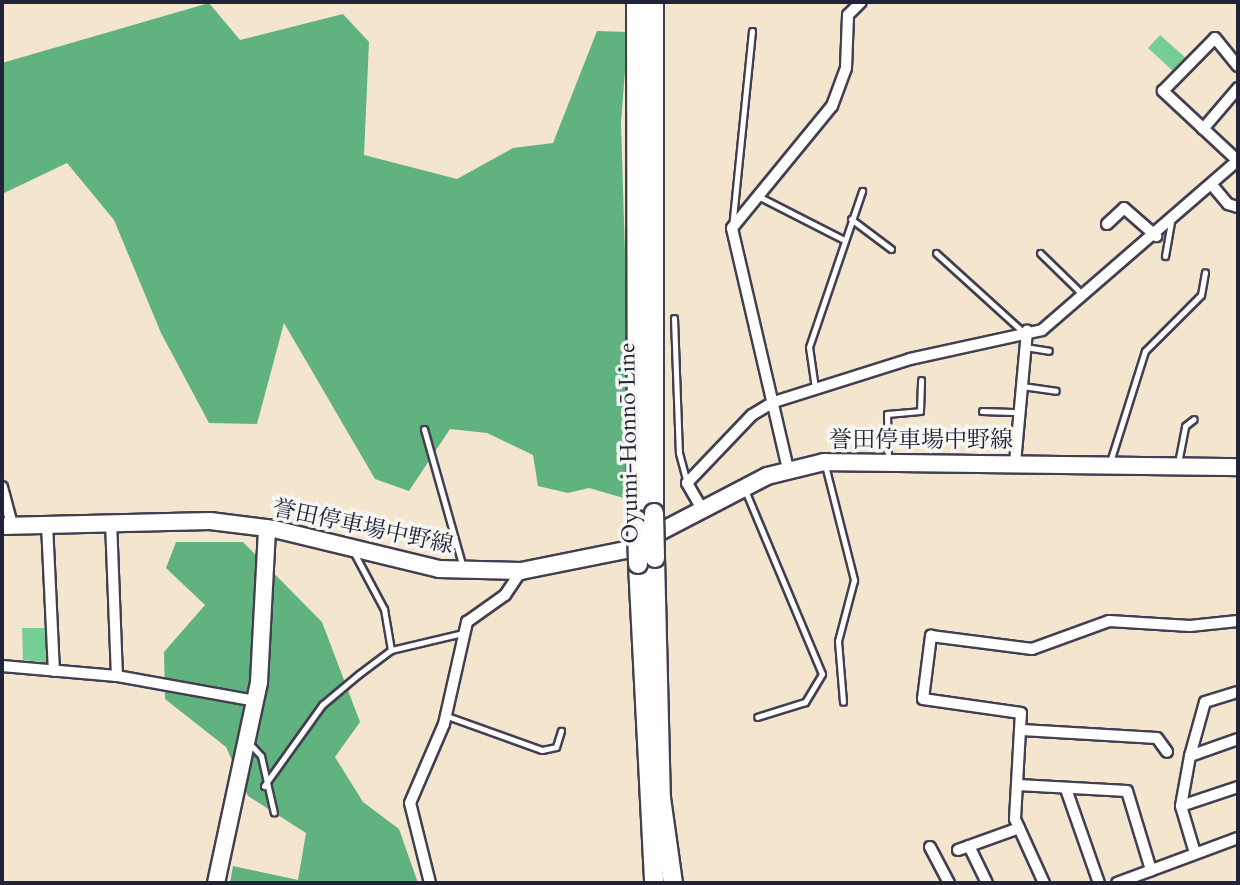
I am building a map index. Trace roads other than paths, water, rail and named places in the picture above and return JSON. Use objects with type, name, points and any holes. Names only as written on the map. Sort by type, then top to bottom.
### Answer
[{"type":"main road","name":"Oyumi-Honnō Line","points":[[636,2],[637,520],[654,883]]},
{"type":"main road","name":"Oyumi-Honnō Line","points":[[654,2],[654,513],[661,798],[673,883]]},
{"type":"main road","name":"誉田停車場中野線","points":[[7,526],[111,521],[267,528],[464,571],[521,571],[625,550],[744,487],[788,469],[824,462],[1238,467]]},
{"type":"main road","points":[[216,883],[249,743],[256,701],[267,528]]},
{"type":"street","points":[[788,469],[732,228],[832,106],[846,68],[848,15],[861,2]]},
{"type":"street","points":[[702,509],[687,483],[731,431],[774,402],[816,392],[910,359],[1024,331],[1042,330],[1084,296],[1171,223],[1238,160],[1163,92],[1214,38],[1238,65]]},
{"type":"street","points":[[1203,129],[1238,88]]},
{"type":"street","points":[[1212,185],[1227,204],[1238,206]]},
{"type":"street","points":[[1107,224],[1125,208],[1156,236]]},
{"type":"street","points":[[1015,463],[1024,331]]},
{"type":"street","points":[[2,488],[7,526]]},
{"type":"street","points":[[111,521],[117,676]]},
{"type":"street","points":[[47,524],[54,671]]},
{"type":"street","points":[[430,883],[410,803],[446,715],[463,633],[474,614],[505,595],[521,571]]},
{"type":"street","points":[[1044,883],[1019,828],[1021,713],[1014,709],[923,699],[931,636],[1032,649],[1109,621],[1190,626],[1238,621]]},
{"type":"street","points":[[2,666],[117,676],[256,701]]},
{"type":"street","points":[[1195,853],[1181,806],[1190,756],[1205,702],[1238,692]]},
{"type":"street","points":[[1022,730],[1157,738],[1167,752]]},
{"type":"street","points":[[1190,756],[1238,739]]},
{"type":"street","points":[[1018,785],[1127,791],[1149,883]]},
{"type":"street","points":[[1181,806],[1238,787]]},
{"type":"street","points":[[1066,789],[1099,883]]},
{"type":"street","points":[[987,883],[963,848],[1019,828]]},
{"type":"street","points":[[1117,883],[1238,838]]},
{"type":"street","points":[[930,847],[949,883]]},
{"type":"lane","points":[[732,228],[752,31]]},
{"type":"lane","points":[[816,392],[809,347],[842,239],[862,191]]},
{"type":"lane","points":[[758,196],[842,239]]},
{"type":"lane","points":[[851,219],[891,249]]},
{"type":"lane","points":[[1165,256],[1171,223]]},
{"type":"lane","points":[[936,253],[1024,331]]},
{"type":"lane","points":[[1040,253],[1084,296]]},
{"type":"lane","points":[[1109,465],[1144,351],[1201,295],[1205,272]]},
{"type":"lane","points":[[674,317],[679,453],[687,483]]},
{"type":"lane","points":[[1025,347],[1049,351]]},
{"type":"lane","points":[[888,461],[887,414],[920,411],[921,380]]},
{"type":"lane","points":[[1022,386],[1056,391]]},
{"type":"lane","points":[[982,411],[1020,412]]},
{"type":"lane","points":[[1177,466],[1185,426],[1194,419]]},
{"type":"lane","points":[[424,429],[464,571]]},
{"type":"lane","points":[[824,462],[854,580],[838,641],[843,702]]},
{"type":"lane","points":[[744,487],[822,674],[805,702],[757,717]]},
{"type":"lane","points":[[352,548],[384,609],[391,650]]},
{"type":"lane","points":[[264,786],[322,705],[391,650],[463,633]]},
{"type":"lane","points":[[446,715],[550,751],[561,731]]},
{"type":"lane","points":[[249,743],[261,756],[264,786],[274,813]]}]
